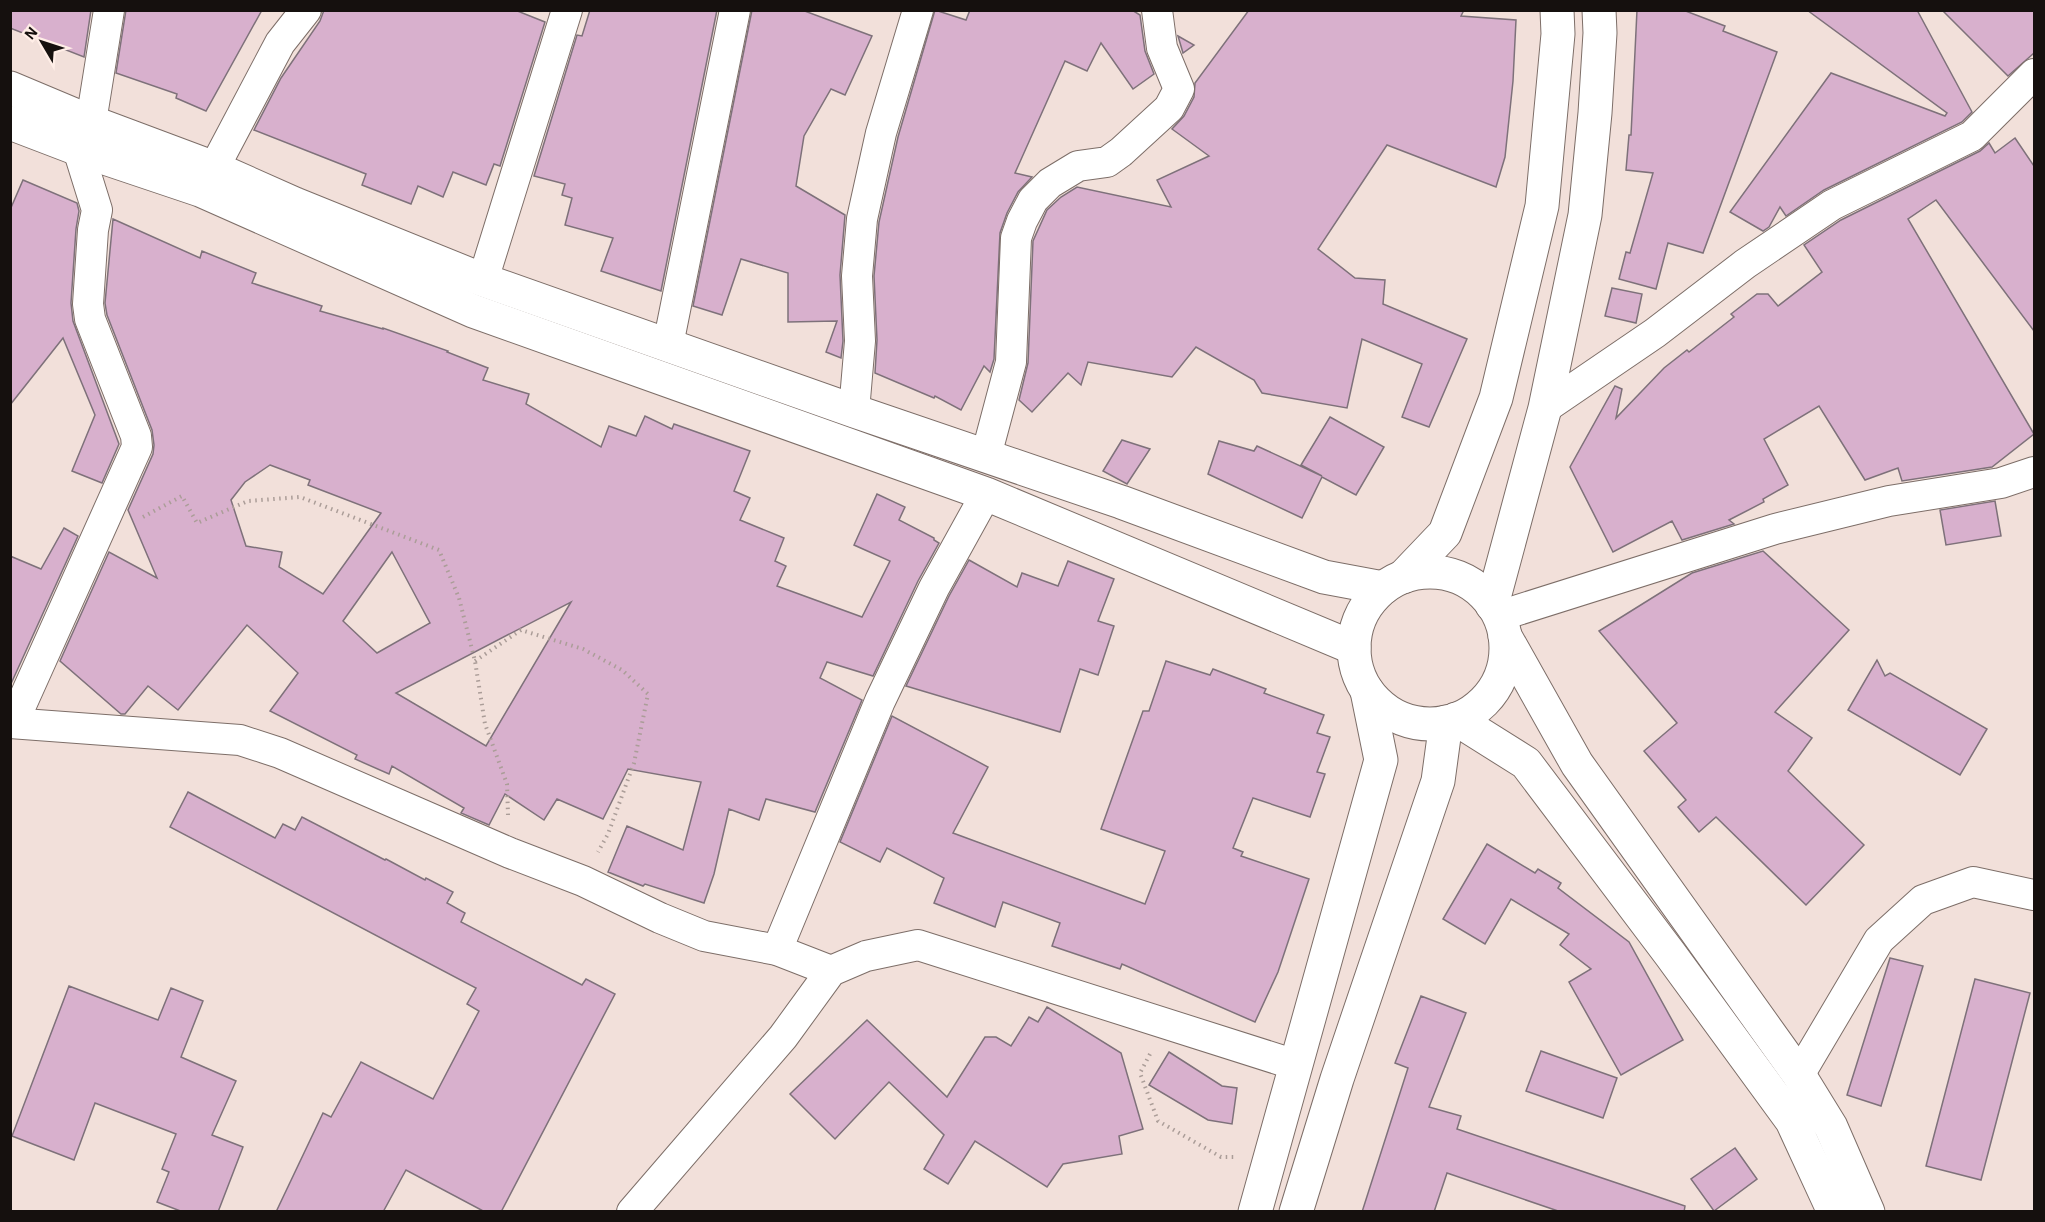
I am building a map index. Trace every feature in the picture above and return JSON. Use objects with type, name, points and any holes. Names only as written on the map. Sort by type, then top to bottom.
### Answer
[{"type":"main road","points":[[1255,1212],[1381,760],[1367,691],[1357,670],[1355,636],[1362,614],[1375,595],[1393,582],[1445,533],[1496,398],[1542,206],[1556,67],[1557,10]]},
{"type":"main road","points":[[1367,691],[1377,703],[1402,718],[1416,723],[1451,720],[1479,706],[1495,686],[1504,662],[1499,619],[1585,215],[1595,112],[1600,33],[1599,10]]},
{"type":"main road","points":[[10,88],[85,136],[200,190],[473,311],[986,494],[1354,648]]},
{"type":"main road","points":[[10,123],[85,136],[214,168],[295,204],[483,280],[854,411],[1121,502],[1324,577],[1393,582],[1422,572],[1443,573],[1462,579],[1479,590],[1499,619],[1577,764],[1799,1075],[1831,1127],[1868,1212]]},
{"type":"main road","points":[[1296,1212],[1337,1079],[1438,781],[1451,720]]},
{"type":"main road","points":[[1451,720],[1526,763],[1792,1121],[1834,1212]]},
{"type":"street","points":[[109,10],[85,136],[97,210],[93,230],[88,304],[90,319],[136,436],[137,447],[12,723],[240,740],[280,753],[510,853],[583,881],[660,918],[704,936],[777,950],[831,971]]},
{"type":"street","points":[[214,168],[280,43],[306,10]]},
{"type":"street","points":[[483,280],[567,10]]},
{"type":"street","points":[[668,345],[735,10]]},
{"type":"street","points":[[986,456],[1011,362],[1016,238],[1022,221],[1033,200],[1050,183],[1078,166],[1107,162],[1169,108],[1179,89],[1162,48],[1157,10]]},
{"type":"street","points":[[854,411],[860,342],[857,276],[862,219],[909,15]]},
{"type":"street","points":[[1545,408],[1655,333],[1745,264],[1832,205],[1972,136],[2034,74]]},
{"type":"street","points":[[1499,619],[1775,529],[1889,501],[2001,483],[2034,472]]},
{"type":"street","points":[[777,950],[880,701],[934,588],[986,494]]},
{"type":"street","points":[[1799,1075],[1879,940],[1923,900],[1973,882],[2034,895]]},
{"type":"street","points":[[633,1212],[783,1037],[831,971],[866,956],[918,945],[1296,1065]]},
{"type":"path","points":[[142,517],[182,496],[197,523],[248,501],[300,497],[439,550],[459,598],[476,661],[485,724],[507,784],[510,853]]},
{"type":"path","points":[[476,661],[521,630],[583,649],[622,670],[648,694],[634,763],[608,834],[583,881]]},
{"type":"path","points":[[1165,1024],[1140,1073],[1158,1121],[1221,1157],[1242,1157]]},
{"type":"building","points":[[10,10],[91,10],[84,57],[10,28]]},
{"type":"building","points":[[126,10],[262,10],[206,111],[176,98],[177,94],[116,73]]},
{"type":"building","points":[[324,10],[515,10],[545,22],[500,166],[494,164],[486,185],[453,172],[443,197],[418,186],[411,204],[362,185],[366,174],[254,130],[281,78],[320,21]]},
{"type":"building","points":[[590,10],[717,10],[661,291],[601,271],[613,238],[565,225],[572,198],[562,195],[565,184],[534,176],[577,35],[582,36]]},
{"type":"building","points":[[752,10],[802,10],[872,36],[845,95],[831,89],[804,136],[796,186],[845,215],[840,275],[843,341],[841,358],[826,352],[837,321],[788,322],[788,273],[741,259],[722,315],[693,306]]},
{"type":"building","points":[[935,10],[966,20],[970,10],[1132,10],[1140,15],[1145,51],[1154,74],[1133,89],[1101,43],[1087,71],[1065,61],[1015,173],[1032,177],[1018,192],[1000,233],[994,359],[990,372],[984,366],[961,410],[935,396],[934,398],[875,373],[877,340],[874,276],[879,222],[898,137]]},
{"type":"building","points":[[1249,10],[1464,10],[1461,16],[1516,20],[1513,81],[1505,157],[1496,187],[1387,145],[1318,249],[1355,278],[1385,280],[1383,304],[1467,339],[1429,427],[1402,417],[1422,364],[1362,339],[1347,408],[1262,393],[1254,380],[1196,347],[1172,377],[1088,362],[1081,385],[1068,373],[1032,412],[1019,400],[1028,363],[1033,241],[1047,210],[1077,187],[1171,207],[1157,180],[1209,156],[1172,129],[1184,116],[1194,97],[1195,83]]},
{"type":"building","points":[[1637,10],[1683,10],[1725,26],[1723,31],[1777,52],[1703,253],[1668,243],[1656,289],[1619,279],[1626,252],[1630,253],[1653,173],[1626,170],[1629,135],[1631,135]]},
{"type":"building","points":[[1807,10],[1917,10],[1972,112],[1962,122],[1824,190],[1786,216],[1780,207],[1769,227],[1763,231],[1730,212],[1831,73],[1945,116],[1947,113]]},
{"type":"building","points":[[1942,10],[2034,10],[2034,53],[2008,76]]},
{"type":"building","points":[[1178,36],[1194,45],[1183,53]]},
{"type":"building","points":[[2015,138],[2034,166],[2034,331],[1936,200],[1908,219],[2034,434],[1992,467],[1902,481],[1898,468],[1865,480],[1819,406],[1764,439],[1788,485],[1763,499],[1764,502],[1729,520],[1734,524],[1682,540],[1672,521],[1613,552],[1570,467],[1615,386],[1622,389],[1616,418],[1664,368],[1734,317],[1731,314],[1757,294],[1768,294],[1778,306],[1822,272],[1804,245],[1841,220],[1980,151],[1989,143],[1995,153]]},
{"type":"building","points":[[23,180],[77,203],[79,211],[71,303],[73,321],[119,444],[102,483],[72,471],[95,415],[63,338],[10,405],[10,210]]},
{"type":"building","points":[[113,219],[200,258],[202,251],[256,273],[252,283],[322,306],[320,311],[383,328],[488,368],[483,380],[529,394],[526,404],[601,447],[609,426],[636,436],[645,416],[672,429],[674,424],[750,451],[734,491],[750,498],[740,520],[784,538],[775,561],[786,566],[777,586],[862,617],[890,561],[854,545],[877,494],[905,507],[899,520],[934,538],[939,543],[918,581],[873,676],[827,662],[820,678],[862,700],[815,812],[766,799],[759,820],[729,809],[714,874],[704,903],[645,884],[643,886],[608,872],[627,826],[683,850],[701,782],[628,769],[603,819],[557,799],[544,820],[505,794],[489,825],[461,813],[464,808],[392,766],[389,774],[355,759],[357,755],[270,711],[298,673],[247,625],[178,710],[148,686],[125,714],[121,714],[60,661],[109,552],[157,578],[128,510],[153,454],[152,430],[107,315],[105,303]],"holes":[[[270,465],[310,480],[308,485],[381,513],[323,594],[279,567],[282,552],[246,546],[231,500],[245,482]],[[392,552],[430,623],[377,653],[343,621]],[[571,602],[486,746],[396,693]]]},
{"type":"building","points":[[1612,288],[1642,294],[1636,323],[1605,316]]},
{"type":"building","points":[[1330,417],[1384,447],[1356,495],[1322,477],[1302,518],[1208,474],[1219,441],[1254,451],[1257,446],[1322,476],[1301,465]]},
{"type":"building","points":[[1122,440],[1150,449],[1127,484],[1103,471]]},
{"type":"building","points":[[1995,501],[2001,536],[1946,545],[1940,510]]},
{"type":"building","points":[[64,528],[78,536],[10,686],[10,556],[41,569]]},
{"type":"building","points":[[1763,551],[1849,630],[1775,712],[1812,738],[1788,771],[1864,845],[1806,905],[1716,817],[1699,832],[1678,807],[1686,800],[1644,751],[1677,723],[1599,631],[1692,573]]},
{"type":"building","points":[[969,560],[1017,587],[1022,573],[1058,586],[1068,561],[1114,579],[1098,621],[1114,626],[1098,675],[1080,669],[1060,732],[906,686]]},
{"type":"building","points":[[1877,660],[1885,676],[1890,673],[1987,729],[1960,775],[1848,710]]},
{"type":"building","points":[[1166,661],[1210,675],[1213,669],[1266,689],[1264,693],[1324,715],[1317,733],[1330,737],[1317,772],[1325,774],[1310,817],[1253,798],[1233,848],[1243,852],[1241,856],[1309,879],[1278,972],[1255,1022],[1122,964],[1120,969],[1052,946],[1060,923],[1003,902],[995,927],[934,903],[944,878],[887,848],[880,862],[840,842],[892,716],[988,767],[953,833],[1145,904],[1165,851],[1101,829],[1143,711],[1149,711]]},
{"type":"building","points":[[188,792],[275,838],[283,824],[295,830],[302,817],[453,892],[447,903],[465,913],[461,922],[582,985],[586,979],[615,994],[501,1212],[485,1212],[406,1170],[383,1212],[276,1212],[323,1113],[331,1117],[361,1062],[433,1099],[479,1011],[467,1004],[476,988],[170,827]]},
{"type":"building","points":[[1487,844],[1535,873],[1538,869],[1561,883],[1558,888],[1629,942],[1683,1040],[1621,1075],[1569,982],[1591,969],[1560,945],[1569,934],[1511,899],[1485,944],[1443,919]]},
{"type":"building","points":[[1890,958],[1923,966],[1881,1106],[1847,1095]]},
{"type":"building","points":[[1975,979],[2030,993],[1981,1180],[1926,1166]]},
{"type":"building","points":[[69,986],[158,1020],[171,988],[203,1001],[181,1057],[236,1081],[212,1135],[243,1147],[218,1212],[183,1212],[157,1202],[169,1172],[162,1169],[176,1134],[95,1103],[74,1160],[12,1136]]},
{"type":"building","points":[[1421,996],[1466,1013],[1429,1107],[1461,1116],[1457,1129],[1685,1206],[1684,1212],[1561,1212],[1447,1173],[1434,1212],[1362,1212],[1408,1068],[1395,1063]]},
{"type":"building","points":[[1047,1007],[1121,1053],[1143,1129],[1119,1136],[1122,1154],[1063,1164],[1047,1187],[975,1141],[948,1184],[924,1169],[944,1135],[889,1082],[835,1139],[790,1094],[867,1020],[947,1097],[985,1037],[996,1037],[1011,1046],[1029,1017],[1038,1022]]},
{"type":"building","points":[[1541,1051],[1617,1078],[1603,1118],[1526,1091]]},
{"type":"building","points":[[1169,1052],[1222,1086],[1237,1088],[1232,1124],[1208,1120],[1149,1085]]},
{"type":"building","points":[[1735,1148],[1757,1179],[1714,1211],[1691,1179]]}]
